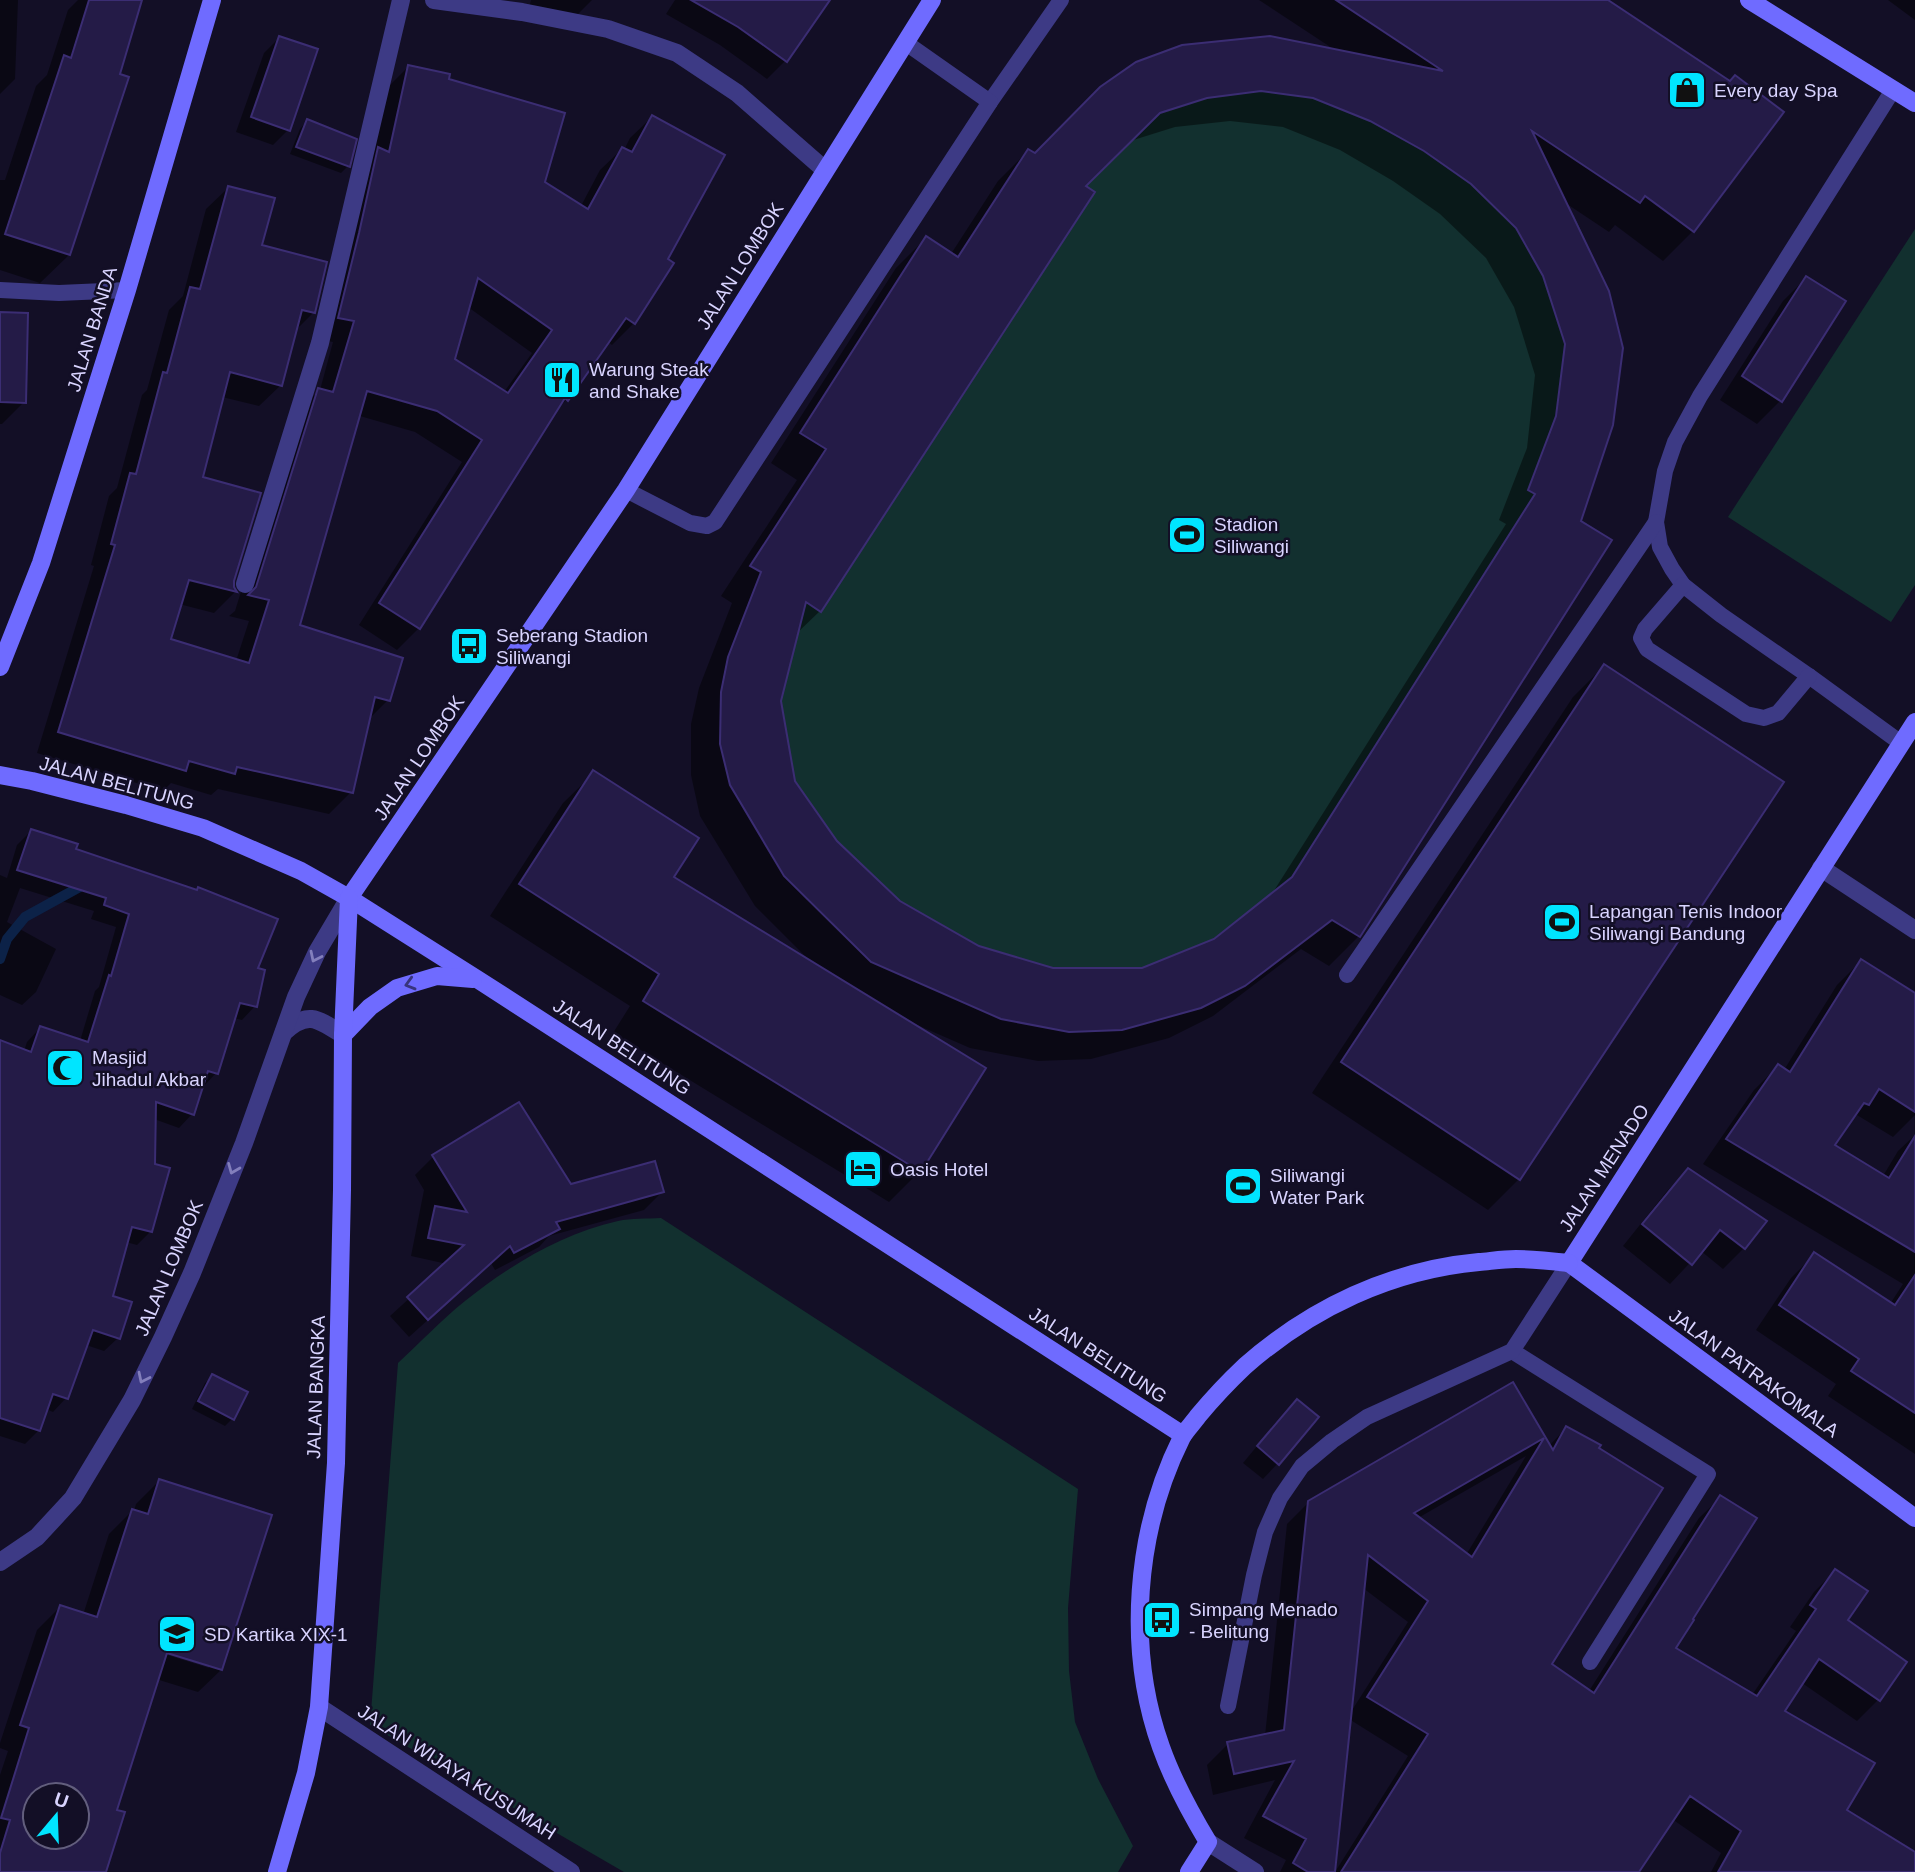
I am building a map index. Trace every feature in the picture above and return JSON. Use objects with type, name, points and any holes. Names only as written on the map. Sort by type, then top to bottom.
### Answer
[{"type":"street","name":"JALAN BANDA","points":[[0,667],[41,563],[127,290],[212,0]]},
{"type":"street","points":[[245,584],[320,343],[401,0]]},
{"type":"street","points":[[434,0],[522,12],[608,29],[677,53],[737,93],[825,170]]},
{"type":"street","name":"JALAN LOMBOK","points":[[0,1562],[37,1537],[73,1498],[132,1400],[192,1273],[244,1143],[296,997],[317,951],[349,898],[626,490],[932,0]]},
{"type":"street","points":[[1749,0],[1915,103]]},
{"type":"street","name":"JALAN MENADO","points":[[1208,1842],[1181,1796],[1160,1746],[1147,1695],[1140,1642],[1141,1589],[1148,1536],[1163,1484],[1183,1435],[1224,1385],[1272,1342],[1327,1308],[1386,1282],[1449,1265],[1514,1259],[1569,1263],[1915,722]]},
{"type":"street","name":"JALAN BELITUNG","points":[[0,775],[126,805],[203,828],[301,871],[477,979],[1183,1435]]},
{"type":"street","points":[[1821,869],[1915,930]]},
{"type":"street","name":"JALAN BANGKA","points":[[277,1872],[306,1773],[319,1707],[336,1462],[343,1035],[349,898]]},
{"type":"street","points":[[284,1032],[296,1021],[311,1019],[324,1023],[343,1035],[370,1007],[397,988],[437,976],[477,979]]},
{"type":"street","name":"JALAN PATRAKOMALA","points":[[1569,1263],[1915,1518]]},
{"type":"street","name":"JALAN WIJAYA KUSUMAH","points":[[319,1707],[571,1872]]},
{"type":"street","points":[[1189,1872],[1208,1842],[1255,1872]]},
{"type":"lane","points":[[626,490],[690,523],[707,526],[715,522],[990,102],[1062,0]]},
{"type":"lane","points":[[906,43],[990,102]]},
{"type":"lane","points":[[1893,90],[1707,384],[1681,430],[1665,471],[1656,522],[1660,547],[1682,585],[1902,743]]},
{"type":"lane","points":[[0,290],[59,293],[127,290]]},
{"type":"lane","points":[[1348,975],[1656,522]]},
{"type":"lane","points":[[1682,585],[1645,629],[1641,638],[1647,649],[1746,714],[1764,718],[1778,713],[1809,676]]},
{"type":"lane","points":[[1228,1706],[1265,1532],[1280,1498],[1302,1466],[1367,1417],[1512,1351],[1569,1263]]},
{"type":"lane","points":[[1512,1351],[1708,1474],[1590,1662]]},
{"type":"green space","name":"Stadion Siliwangi","points":[[1270,36],[1532,167],[1574,216],[1609,291],[1623,348],[1613,425],[1581,520],[1612,540],[1360,937],[1332,920],[1245,986],[1201,1008],[1122,1030],[1069,1032],[1001,1019],[936,991],[875,959],[832,924],[784,876],[730,786],[720,744],[721,692],[728,657],[765,575],[750,566],[826,450],[800,433],[926,236],[958,256],[1028,149],[1038,155],[1100,87],[1136,62],[1182,45]]},
{"type":"green space","points":[[1915,229],[1915,585],[1891,622],[1728,517]]},
{"type":"green space","points":[[661,1218],[1078,1489],[1068,1608],[1069,1671],[1075,1722],[1098,1779],[1133,1846],[1118,1872],[624,1872],[370,1725],[398,1363],[465,1301],[537,1252],[597,1227],[623,1220]]},
{"type":"building","points":[[89,0],[142,0],[120,74],[129,77],[70,255],[5,234],[64,55],[71,58]]},
{"type":"building","points":[[691,0],[830,0],[787,62],[738,27]]},
{"type":"building","points":[[1336,0],[1608,0],[1730,81],[1735,75],[1784,112],[1694,232],[1645,196],[1640,203],[1532,131],[1609,291],[1623,348],[1613,425],[1581,521],[1612,540],[1360,937],[1332,920],[1245,986],[1201,1008],[1122,1030],[1069,1032],[1001,1019],[871,962],[784,876],[730,785],[720,744],[721,692],[728,657],[761,572],[750,566],[826,449],[800,433],[926,236],[958,257],[1028,149],[1035,153],[1100,87],[1136,62],[1182,45],[1270,36],[1443,71]],"holes":[[[1261,91],[1313,98],[1370,121],[1424,151],[1471,184],[1516,228],[1543,276],[1565,344],[1556,416],[1528,490],[1535,494],[1292,877],[1214,939],[1142,968],[1053,968],[979,946],[900,901],[837,841],[795,781],[781,701],[806,602],[821,612],[1095,192],[1086,186],[1160,113],[1207,98]]]},
{"type":"building","points":[[279,36],[318,49],[290,131],[251,117]]},
{"type":"building","points":[[408,65],[450,74],[449,79],[565,113],[545,182],[588,209],[622,147],[632,152],[652,115],[725,155],[668,259],[674,263],[635,324],[626,318],[568,401],[565,398],[420,629],[379,603],[482,440],[437,411],[367,391],[300,625],[403,658],[390,701],[375,697],[353,793],[237,767],[235,774],[189,761],[186,771],[58,732],[115,545],[111,544],[130,473],[136,474],[163,372],[167,373],[190,287],[200,289],[228,186],[275,198],[262,245],[327,262],[315,313],[302,310],[282,386],[230,372],[203,477],[261,493],[234,581],[237,592],[189,580],[171,639],[249,663],[269,600],[248,595],[256,587],[318,388],[333,392],[354,321],[338,318],[378,147],[389,152]],"holes":[[[478,278],[552,330],[508,393],[455,359]]]},
{"type":"building","points":[[307,119],[357,139],[350,167],[296,147]]},
{"type":"building","points":[[1806,276],[1846,301],[1782,402],[1742,376]]},
{"type":"building","points":[[0,312],[28,313],[26,403],[0,402]]},
{"type":"building","name":"Lapangan Tenis Indoor Siliwangi Bandung","points":[[1604,664],[1784,782],[1520,1180],[1341,1062]]},
{"type":"building","points":[[593,770],[699,838],[674,877],[986,1068],[921,1172],[643,1001],[659,974],[519,884]]},
{"type":"building","points":[[31,829],[78,844],[76,849],[197,890],[198,887],[278,919],[258,968],[265,970],[257,1007],[240,1003],[218,1074],[208,1071],[194,1115],[156,1102],[155,1164],[170,1168],[152,1232],[132,1227],[113,1296],[132,1302],[120,1339],[93,1330],[68,1399],[53,1394],[40,1431],[0,1418],[0,1040],[31,1052],[40,1026],[88,1042],[129,914],[104,905],[106,898],[17,870]]},
{"type":"building","points":[[1861,959],[1915,993],[1915,1112],[1879,1089],[1869,1105],[1864,1103],[1835,1145],[1889,1178],[1915,1136],[1915,1252],[1726,1139],[1778,1064],[1790,1072]]},
{"type":"building","points":[[519,1102],[571,1184],[655,1161],[664,1192],[556,1222],[560,1229],[514,1253],[510,1246],[428,1320],[407,1297],[464,1245],[428,1238],[435,1206],[467,1212],[432,1155]]},
{"type":"building","points":[[1688,1168],[1767,1221],[1745,1249],[1720,1230],[1692,1265],[1642,1224]]},
{"type":"building","points":[[1814,1252],[1895,1305],[1915,1275],[1915,1413],[1851,1371],[1859,1359],[1779,1305]]},
{"type":"building","points":[[212,1374],[248,1392],[234,1420],[198,1401]]},
{"type":"building","points":[[1513,1382],[1553,1450],[1566,1426],[1601,1445],[1599,1448],[1663,1488],[1552,1664],[1594,1693],[1720,1495],[1757,1518],[1676,1648],[1757,1696],[1816,1609],[1810,1605],[1835,1569],[1868,1591],[1848,1620],[1907,1662],[1880,1701],[1819,1659],[1785,1711],[1875,1763],[1847,1810],[1915,1852],[1915,1872],[1718,1872],[1741,1831],[1690,1796],[1639,1872],[1341,1872],[1428,1734],[1367,1697],[1428,1601],[1368,1555],[1335,1872],[1308,1872],[1293,1863],[1306,1839],[1263,1816],[1294,1761],[1234,1774],[1227,1742],[1284,1730],[1308,1501]],"holes":[[[1544,1438],[1472,1557],[1414,1513]]]},
{"type":"building","points":[[1297,1399],[1319,1417],[1279,1465],[1257,1446]]},
{"type":"building","name":"SD Kartika XIX-1","points":[[159,1479],[272,1515],[222,1670],[167,1653],[117,1810],[125,1812],[106,1872],[0,1872],[0,1853],[10,1820],[1,1818],[29,1728],[20,1725],[60,1605],[97,1617],[132,1509],[148,1514]]},
{"type":"waterway","points":[[0,959],[7,939],[25,917],[85,884]]},
{"type":"place","name":"Every day Spa","points":[[1687,90]]},
{"type":"place","name":"Warung Steak and Shake","points":[[562,380]]},
{"type":"place","name":"Stadion Siliwangi","points":[[1187,535]]},
{"type":"place","name":"Seberang Stadion Siliwangi","points":[[469,646]]},
{"type":"place","name":"Lapangan Tenis Indoor Siliwangi Bandung","points":[[1562,922]]},
{"type":"place","name":"Masjid Jihadul Akbar","points":[[65,1068]]},
{"type":"place","name":"Oasis Hotel","points":[[863,1169]]},
{"type":"place","name":"Siliwangi Water Park","points":[[1243,1186]]},
{"type":"place","name":"Simpang Menado - Belitung","points":[[1162,1620]]},
{"type":"place","name":"SD Kartika XIX-1","points":[[177,1634]]}]
